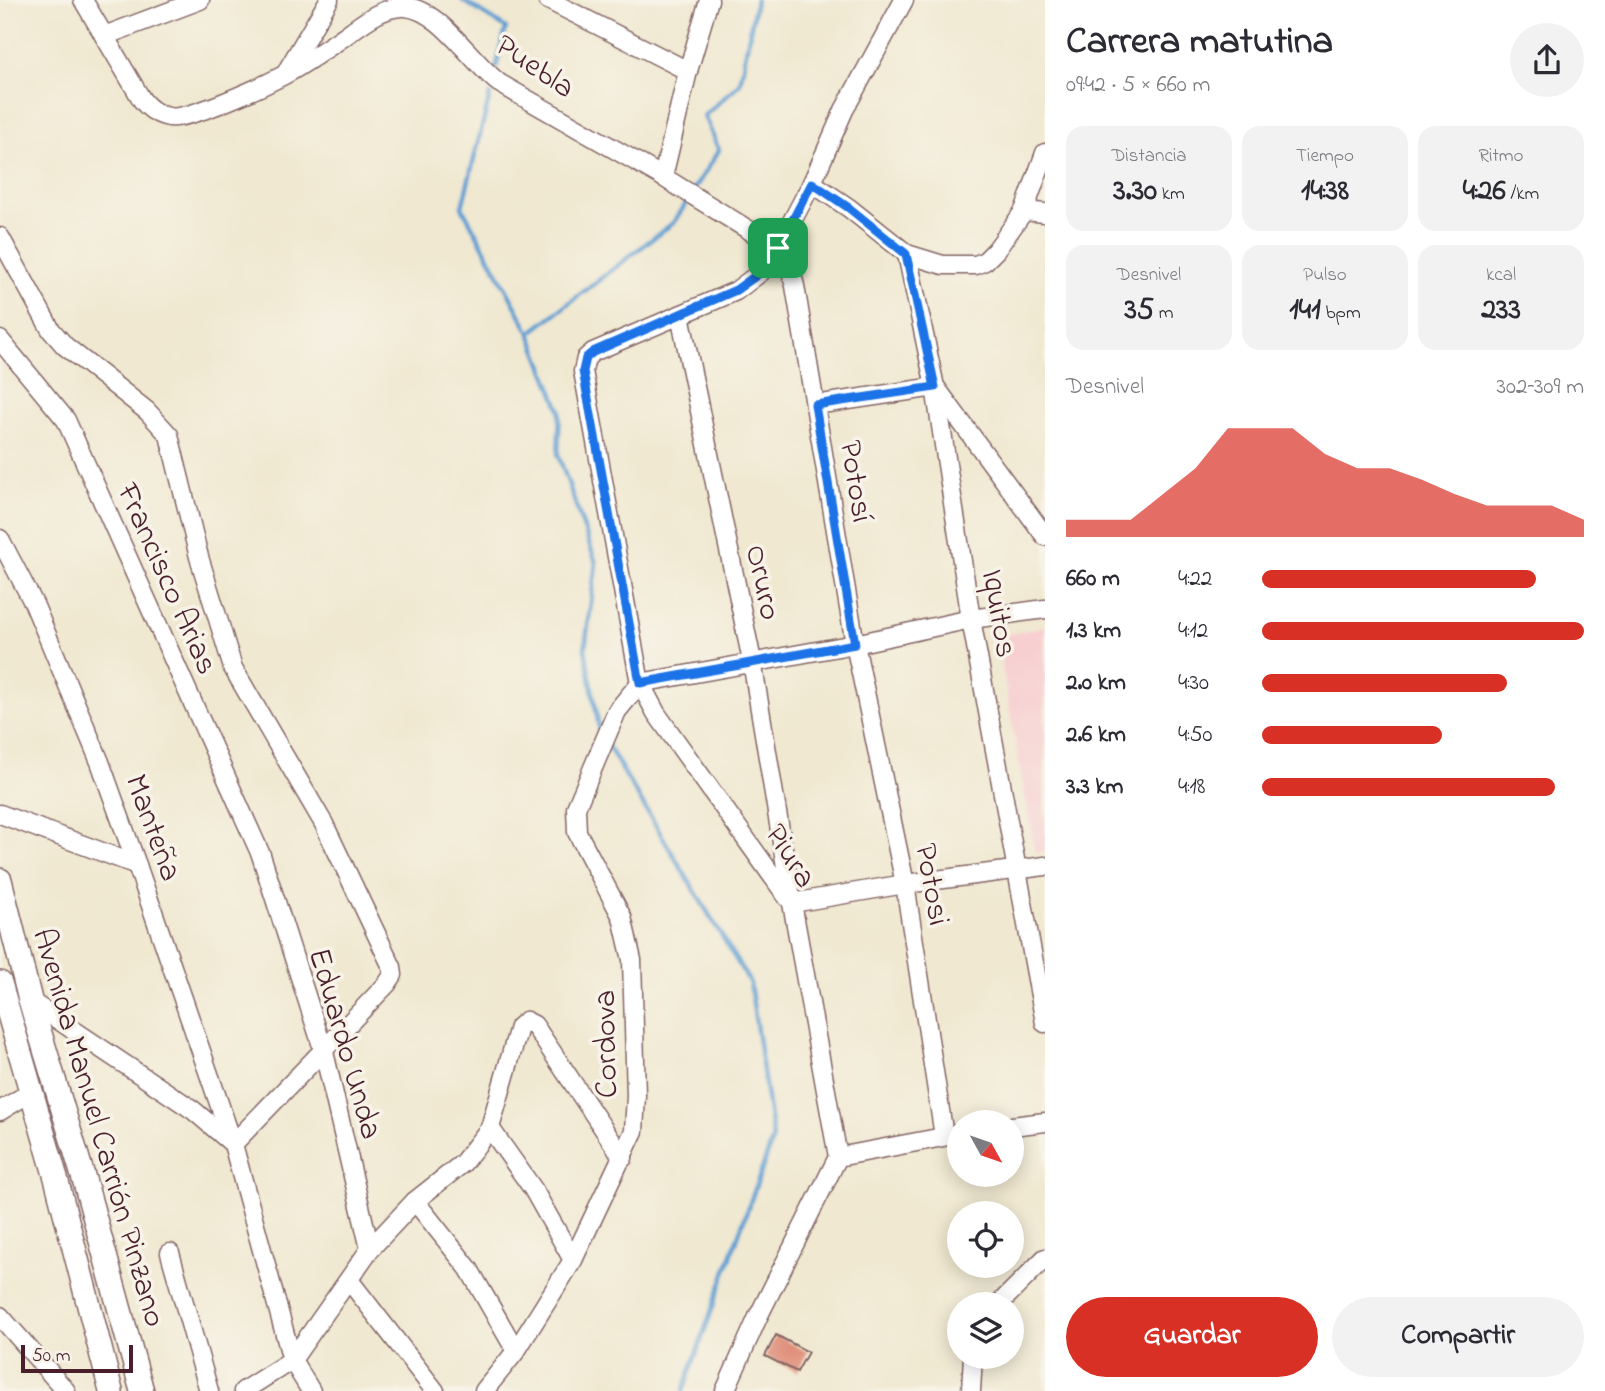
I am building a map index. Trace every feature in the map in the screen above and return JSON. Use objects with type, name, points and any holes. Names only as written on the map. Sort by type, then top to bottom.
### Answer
[{"type":"main road","name":"Avenida Manuel Carrión Pinzano","points":[[0,880],[30,1000],[86,1186],[142,1391]]},
{"type":"main road","name":"Avenida Manuel Carrión Pinzano","points":[[1,986],[56,1178],[111,1391]]},
{"type":"street","name":"Puebla","points":[[83,0],[142,100],[150,110],[168,117],[201,111],[284,75],[380,13],[404,6],[415,9],[438,23],[499,83],[663,177],[778,248]]},
{"type":"street","points":[[104,36],[200,0]]},
{"type":"street","points":[[284,75],[329,0]]},
{"type":"street","points":[[548,0],[688,71]]},
{"type":"street","points":[[663,177],[688,71],[709,0]]},
{"type":"street","points":[[680,315],[736,290],[761,272],[778,248],[812,183],[844,110],[904,0]]},
{"type":"street","points":[[812,183],[849,208],[906,254],[943,265],[976,265],[985,261],[996,250],[1024,211],[1045,153]]},
{"type":"street","points":[[1024,211],[1045,213]]},
{"type":"street","points":[[0,237],[51,330],[65,346],[146,411],[169,435],[199,556],[233,668],[324,824],[392,967],[393,975],[324,1052],[233,1144],[193,1110],[30,1000],[1,986]]},
{"type":"street","name":"Potosí","points":[[778,248],[789,264],[795,286],[855,644]]},
{"type":"street","name":"Iquitos","points":[[906,254],[935,387],[971,619],[1045,1023]]},
{"type":"street","name":"Piura","points":[[680,315],[593,352],[586,358],[583,371],[640,683],[656,713],[792,903],[838,1157]]},
{"type":"street","name":"Oruro","points":[[680,315],[752,662],[792,903]]},
{"type":"street","name":"Francisco Arias","points":[[0,340],[66,420],[261,855]]},
{"type":"street","points":[[815,405],[935,387],[1045,536]]},
{"type":"street","name":"Manteña","points":[[0,539],[34,604],[100,762],[233,1144],[292,1360],[312,1391]]},
{"type":"street","points":[[640,683],[855,644],[971,619],[1045,608]]},
{"type":"street","name":"Potosi","points":[[855,644],[905,884],[947,1113]]},
{"type":"street","name":"Cordova","points":[[484,1391],[516,1351],[573,1261],[634,1131],[636,1095],[632,960],[622,917],[577,832],[576,808],[617,711],[640,683]]},
{"type":"street","points":[[0,814],[137,865]]},
{"type":"street","name":"Eduardo Unda","points":[[261,855],[324,1052],[370,1249]]},
{"type":"street","points":[[792,903],[905,884],[1045,866]]},
{"type":"street","points":[[243,1391],[292,1360],[370,1249],[415,1201],[463,1163],[491,1128],[519,1027],[526,1021],[534,1025],[623,1158]]},
{"type":"street","points":[[0,1111],[31,1092]]},
{"type":"street","points":[[1024,1125],[1045,1122]]},
{"type":"street","points":[[491,1128],[534,1189],[573,1261]]},
{"type":"street","points":[[725,1391],[758,1317],[838,1157],[947,1136]]},
{"type":"street","points":[[415,1201],[469,1269],[516,1351]]},
{"type":"street","points":[[170,1253],[209,1391]]},
{"type":"street","points":[[1011,1292],[1045,1258]]},
{"type":"street","points":[[349,1280],[435,1391]]},
{"type":"street","points":[[0,1316],[66,1391]]},
{"type":"street","points":[[971,1391],[972,1369]]},
{"type":"shaded area","points":[[1045,626],[1045,851],[1035,853],[997,637]]},
{"type":"building","points":[[776,1335],[808,1352],[797,1372],[765,1356]]},
{"type":"waterway","points":[[462,0],[506,28],[496,68]]},
{"type":"waterway","points":[[693,191],[719,150],[704,116],[740,83],[756,0]]},
{"type":"waterway","points":[[490,95],[462,207],[530,333],[560,410],[558,454],[596,563],[585,649],[600,733]]},
{"type":"waterway","points":[[530,333],[673,223],[689,199]]},
{"type":"waterway","points":[[608,746],[750,983],[773,1138],[683,1391]]},
{"type":"route","points":[[812,183],[849,208],[906,254],[935,387],[815,405],[855,644],[640,683],[583,371],[586,358],[593,352],[736,290],[761,272],[778,248],[812,183]]}]
